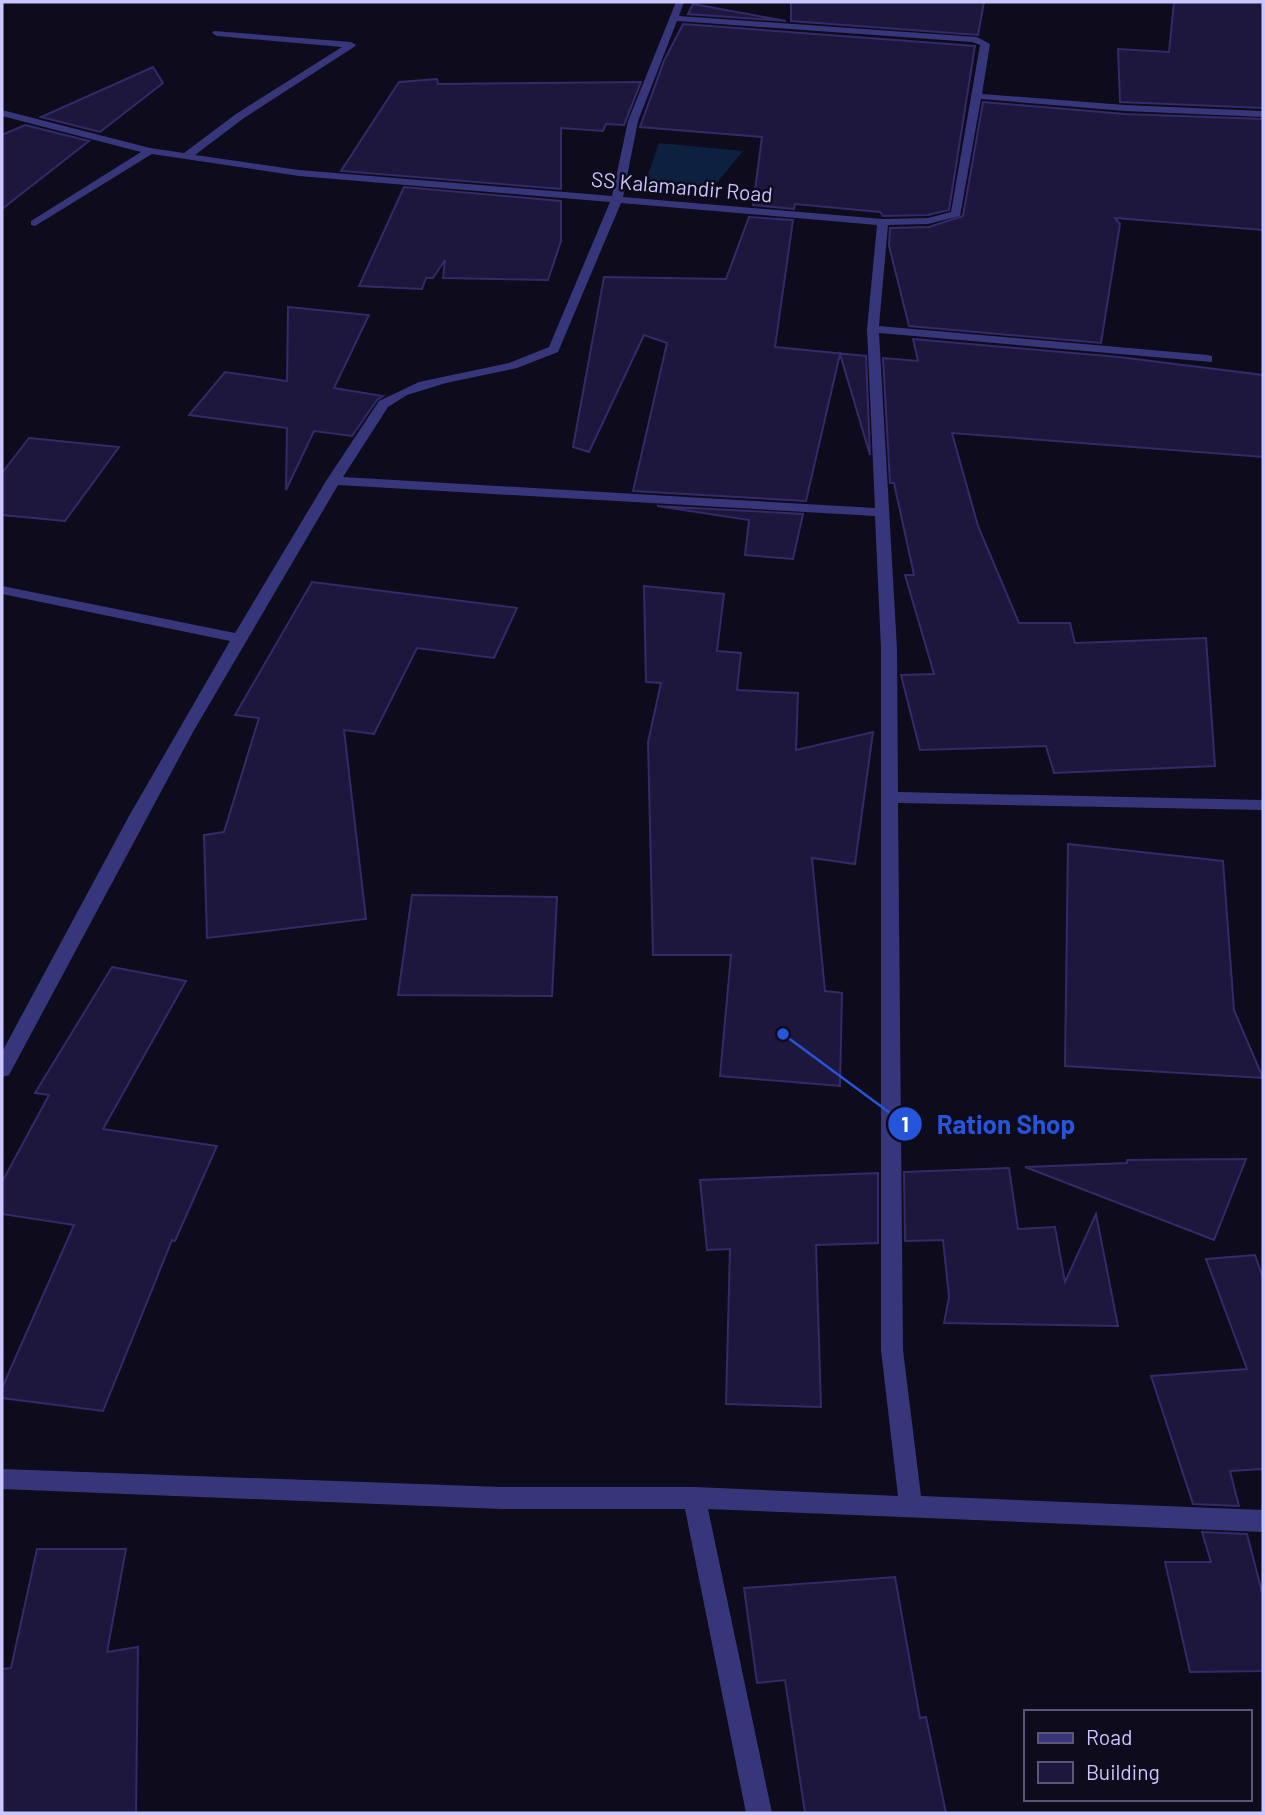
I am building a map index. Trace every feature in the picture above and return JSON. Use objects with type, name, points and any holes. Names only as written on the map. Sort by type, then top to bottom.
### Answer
[{"type":"street","points":[[2,1070],[92,894],[333,481],[383,404],[397,394],[417,386],[536,360],[554,349],[617,199],[633,121],[680,2]]},
{"type":"street","points":[[672,18],[981,41],[985,44],[976,96],[1125,108],[1263,114]]},
{"type":"street","points":[[187,156],[240,116],[351,45],[217,33]]},
{"type":"street","name":"SS Kalamandir Road","points":[[2,113],[150,151],[299,173],[883,222],[928,221],[956,214],[976,96]]},
{"type":"street","points":[[35,223],[150,151]]},
{"type":"street","points":[[883,222],[873,329],[889,649],[892,1350],[911,1506]]},
{"type":"street","points":[[873,329],[1208,359]]},
{"type":"street","points":[[333,481],[565,492],[881,512]]},
{"type":"street","points":[[2,590],[240,639]]},
{"type":"street","points":[[890,797],[1263,805]]},
{"type":"street","points":[[2,1479],[501,1498],[695,1499],[911,1506],[1263,1521]]},
{"type":"street","points":[[695,1499],[760,1813]]},
{"type":"water","points":[[659,143],[743,151],[706,196],[643,189]]},
{"type":"building","points":[[791,2],[984,2],[978,35],[791,21]]},
{"type":"building","points":[[1174,2],[1263,2],[1263,108],[1120,102],[1118,49],[1169,52]]},
{"type":"building","points":[[693,4],[786,21],[688,14]]},
{"type":"building","points":[[683,24],[975,46],[949,210],[928,215],[883,216],[880,212],[795,204],[794,209],[753,205],[762,137],[640,127],[664,61]]},
{"type":"building","points":[[153,67],[163,83],[100,132],[41,117]]},
{"type":"building","points":[[437,79],[438,84],[641,82],[624,125],[606,124],[603,131],[561,128],[561,189],[341,171],[399,82]]},
{"type":"building","points":[[983,102],[1125,114],[1263,119],[1263,230],[1115,218],[1120,224],[1101,343],[909,326],[889,246],[890,228],[929,227],[963,216]]},
{"type":"building","points":[[25,125],[89,141],[2,209],[2,135]]},
{"type":"building","points":[[404,187],[561,201],[561,241],[548,280],[443,278],[445,260],[433,278],[426,278],[422,289],[359,286]]},
{"type":"building","points":[[749,217],[793,220],[775,347],[866,356],[870,455],[840,354],[806,501],[633,491],[667,343],[644,335],[589,452],[573,447],[604,277],[726,279]]},
{"type":"building","points":[[288,307],[369,315],[334,388],[383,396],[377,400],[352,436],[314,431],[286,490],[287,428],[189,415],[225,372],[287,381]]},
{"type":"building","points":[[913,339],[1119,357],[1263,375],[1263,457],[952,433],[978,526],[1019,623],[1070,623],[1075,643],[1206,638],[1215,766],[1054,773],[1046,746],[920,750],[901,675],[934,674],[905,575],[914,575],[894,483],[890,483],[883,358],[918,361]]},
{"type":"building","points":[[29,438],[119,447],[65,521],[2,515],[2,473]]},
{"type":"building","points":[[657,506],[803,514],[793,559],[745,555],[749,520]]},
{"type":"building","points":[[312,582],[517,608],[494,658],[417,648],[374,734],[344,730],[366,919],[207,938],[204,835],[224,832],[259,718],[235,715]]},
{"type":"building","points":[[644,586],[724,594],[717,651],[741,653],[737,690],[798,693],[796,750],[873,732],[855,864],[812,858],[825,991],[842,993],[840,1086],[720,1076],[731,955],[653,955],[648,742],[661,683],[646,682]]},
{"type":"building","points":[[1068,844],[1223,861],[1234,1010],[1263,1078],[1065,1066]]},
{"type":"building","points":[[412,895],[557,897],[552,996],[398,995]]},
{"type":"building","points":[[112,967],[186,981],[103,1129],[217,1146],[175,1241],[172,1240],[103,1411],[2,1398],[2,1388],[74,1225],[2,1214],[2,1182],[49,1095],[35,1093]]},
{"type":"building","points":[[1246,1159],[1214,1240],[1025,1167],[1127,1163],[1127,1160]]},
{"type":"building","points":[[1009,1168],[1018,1229],[1055,1227],[1065,1282],[1096,1214],[1118,1326],[944,1323],[949,1297],[943,1240],[905,1241],[904,1172]]},
{"type":"building","points":[[878,1173],[878,1243],[816,1245],[821,1407],[726,1404],[730,1249],[707,1250],[700,1180]]},
{"type":"building","points":[[1255,1255],[1263,1278],[1263,1469],[1230,1471],[1239,1506],[1193,1504],[1151,1376],[1247,1369],[1206,1259]]},
{"type":"building","points":[[1202,1532],[1247,1534],[1263,1596],[1263,1671],[1190,1672],[1165,1562],[1211,1562]]},
{"type":"building","points":[[37,1549],[126,1549],[107,1652],[138,1647],[136,1813],[2,1813],[2,1669],[11,1668]]},
{"type":"building","points":[[895,1577],[920,1718],[926,1717],[946,1813],[805,1813],[785,1680],[757,1683],[744,1588]]},
{"type":"place","name":"Ration Shop","points":[[783,1034]]}]
